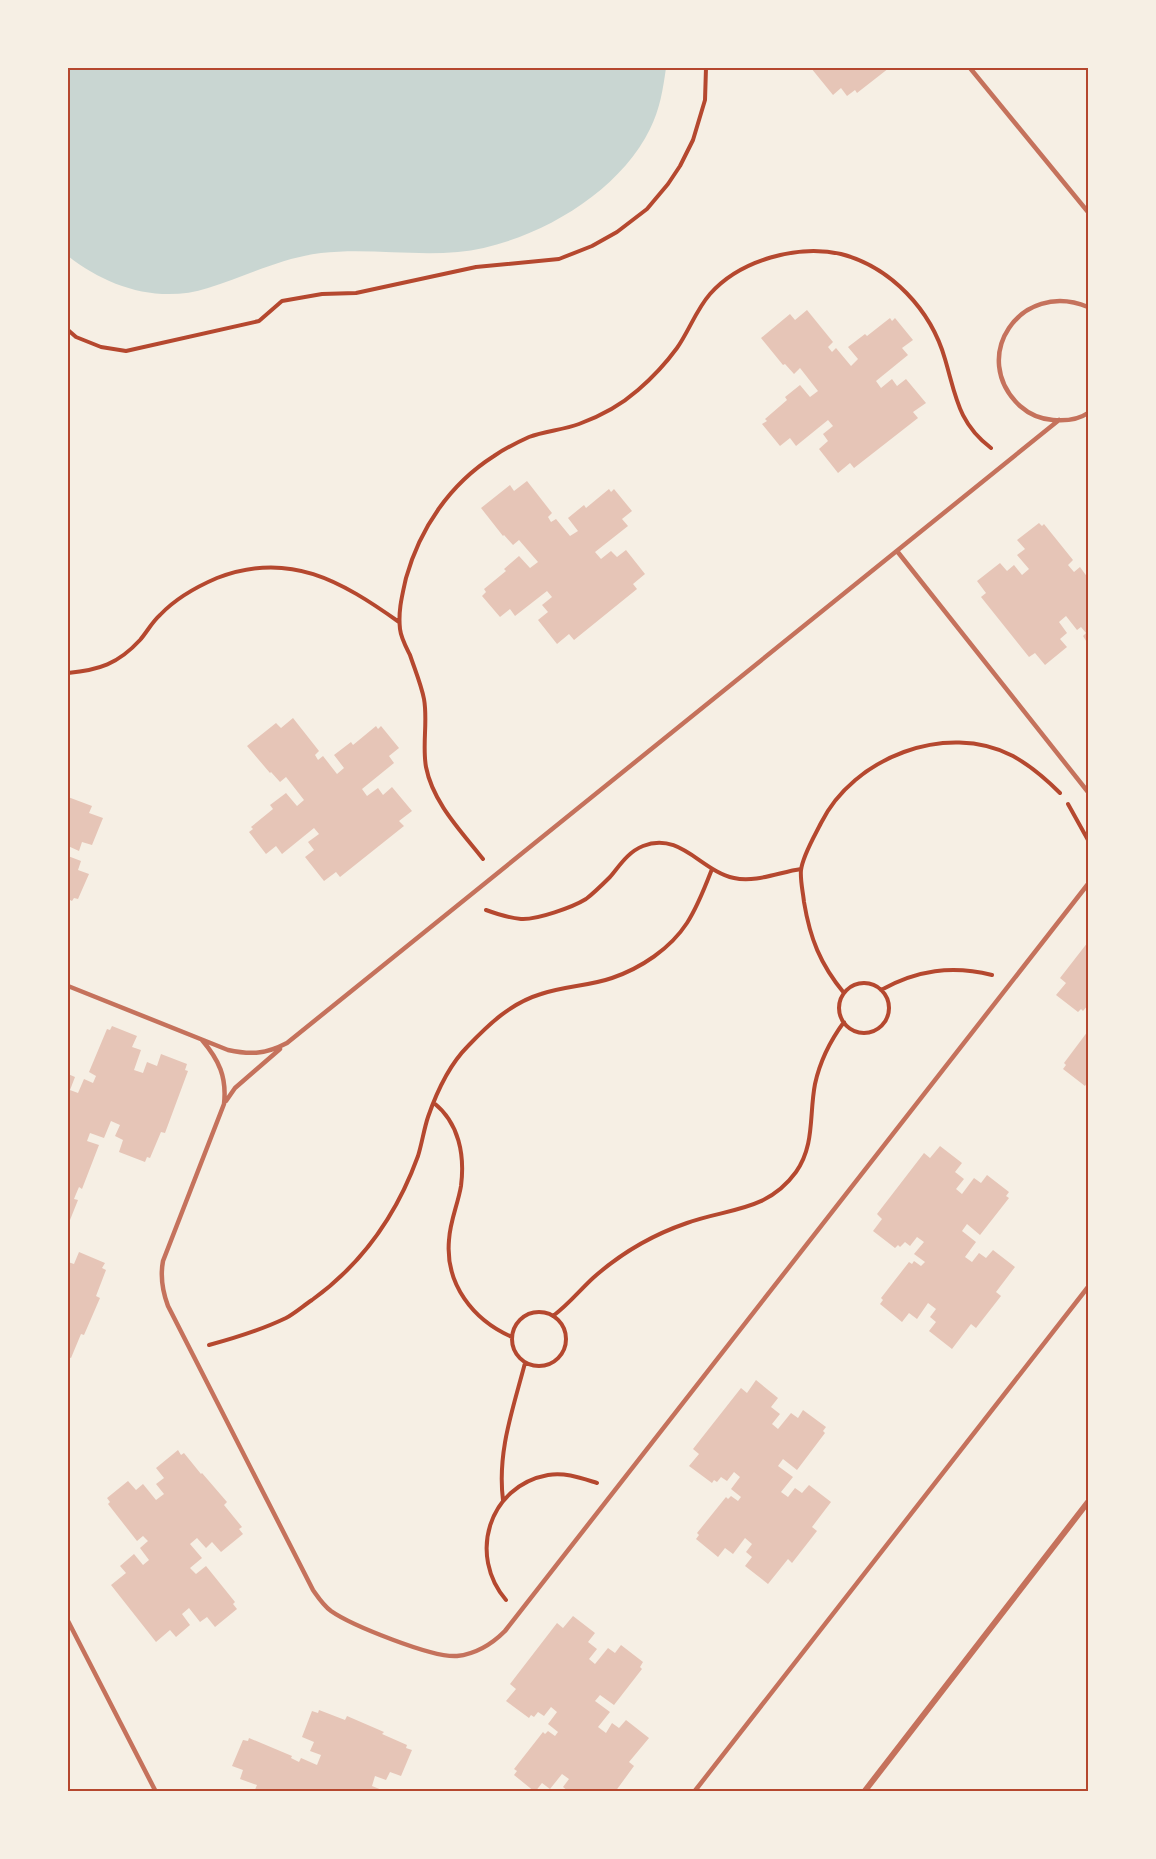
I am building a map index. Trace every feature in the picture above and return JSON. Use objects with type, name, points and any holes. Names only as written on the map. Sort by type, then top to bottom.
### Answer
[{"type":"street","points":[[864,1791],[1089,1502]]},
{"type":"lane","points":[[970,68],[1089,212]]},
{"type":"lane","points":[[1089,307],[1076,302],[1056,300],[1038,304],[1022,313],[1009,328],[1001,344],[999,363],[1002,382],[1012,398],[1026,411],[1043,419],[1059,420],[1080,418],[1089,413]]},
{"type":"lane","points":[[1059,420],[287,1043],[235,1088],[224,1104],[167,1247],[161,1272],[164,1295],[313,1590],[330,1610],[346,1620],[425,1651],[447,1656],[467,1654],[488,1645],[505,1631],[1089,884]]},
{"type":"lane","points":[[897,551],[1089,792]]},
{"type":"lane","points":[[68,986],[228,1050],[246,1054],[272,1051],[287,1043]]},
{"type":"lane","points":[[202,1040],[212,1051],[224,1076],[224,1104]]},
{"type":"lane","points":[[694,1791],[1089,1287]]},
{"type":"lane","points":[[68,1621],[156,1791]]},
{"type":"path","points":[[68,330],[76,338],[101,347],[126,351],[259,321],[282,301],[322,294],[356,292],[476,267],[559,259],[592,246],[617,232],[647,208],[680,166],[693,140],[705,100],[706,68]]},
{"type":"path","points":[[496,875],[446,812],[426,768],[426,710],[421,684],[400,632],[399,622],[399,607],[419,540],[441,504],[465,477],[494,456],[529,437],[578,424],[609,411],[657,372],[677,348],[710,294],[732,277],[755,263],[787,253],[817,250],[843,255],[867,264],[891,278],[913,299],[945,356],[956,404],[968,425],[987,445],[1009,461]]},
{"type":"path","points":[[68,673],[93,671],[120,658],[181,596],[237,571],[273,567],[302,571],[322,577],[362,596],[399,622]]},
{"type":"path","points":[[844,993],[832,979],[809,931],[801,869],[827,811],[866,771],[892,757],[922,747],[955,743],[985,747],[1013,756],[1040,774],[1064,798],[1089,840]]},
{"type":"path","points":[[463,901],[523,919],[550,914],[586,899],[609,878],[625,858],[644,846],[667,843],[686,850],[712,869],[734,878],[754,879],[801,869]]},
{"type":"path","points":[[190,1350],[242,1336],[288,1317],[328,1288],[359,1259],[383,1228],[405,1191],[440,1086],[457,1057],[486,1027],[513,1006],[540,994],[611,979],[644,964],[669,945],[687,923],[712,869]]},
{"type":"path","points":[[881,990],[899,980],[933,970],[975,971],[1012,982]]},
{"type":"path","points":[[858,984],[874,985],[881,990],[888,1004],[885,1020],[880,1026],[873,1031],[857,1032],[844,1022],[839,1008],[840,999],[844,993],[858,984]]},
{"type":"path","points":[[553,1316],[611,1262],[651,1238],[704,1217],[751,1207],[774,1194],[787,1182],[796,1172],[808,1149],[813,1124],[815,1084],[827,1049],[844,1022]]},
{"type":"path","points":[[434,1103],[445,1112],[454,1125],[462,1165],[461,1187],[453,1212],[448,1241],[450,1266],[459,1291],[471,1309],[485,1323],[512,1337]]},
{"type":"path","points":[[544,1312],[560,1321],[566,1337],[562,1353],[550,1365],[533,1366],[525,1363],[514,1352],[512,1337],[514,1328],[526,1315],[544,1312]]},
{"type":"path","points":[[503,1501],[501,1460],[512,1404],[525,1363]]},
{"type":"path","points":[[519,1613],[496,1589],[487,1568],[485,1545],[491,1521],[503,1501],[523,1484],[548,1475],[574,1475],[614,1492]]},
{"type":"shaded area","points":[[68,68],[666,68],[656,114],[636,153],[617,175],[594,195],[569,213],[542,227],[514,239],[458,252],[338,252],[306,255],[208,288],[171,294],[134,290],[117,284],[83,267],[68,256]]},
{"type":"building","points":[[811,68],[889,68],[857,93],[855,90],[847,96],[841,88],[833,95]]},
{"type":"building","points":[[807,310],[833,342],[828,347],[832,352],[836,348],[851,366],[858,359],[848,347],[890,318],[892,321],[895,318],[913,340],[902,348],[908,355],[876,381],[881,388],[892,379],[897,386],[906,379],[926,403],[913,412],[918,418],[854,468],[850,463],[838,473],[819,449],[828,441],[823,434],[833,426],[828,420],[796,446],[790,438],[780,446],[762,424],[787,400],[785,397],[800,385],[810,397],[818,391],[800,368],[794,374],[785,364],[783,365],[761,338],[790,314],[795,320]]},
{"type":"building","points":[[527,481],[552,513],[548,517],[551,522],[556,519],[570,536],[578,531],[568,518],[584,505],[586,508],[609,489],[611,492],[614,489],[632,511],[622,519],[628,526],[595,552],[601,559],[611,551],[617,557],[626,550],[645,574],[633,584],[637,589],[574,640],[569,634],[557,644],[538,620],[548,612],[542,605],[552,597],[547,591],[515,616],[510,609],[500,617],[482,596],[486,592],[484,589],[506,571],[504,569],[519,556],[530,568],[538,562],[519,540],[513,545],[503,536],[481,508],[510,485],[514,491]]},
{"type":"building","points":[[1039,523],[1042,526],[1044,524],[1073,560],[1068,565],[1074,572],[1080,567],[1088,578],[1088,644],[1083,636],[1086,633],[1081,627],[1077,630],[1066,616],[1059,622],[1067,633],[1060,639],[1067,647],[1045,665],[1035,653],[1029,657],[981,597],[986,593],[977,581],[1000,563],[1007,571],[1014,565],[1022,575],[1029,569],[1017,555],[1025,549],[1017,540]]},
{"type":"building","points":[[293,718],[319,751],[315,755],[318,760],[323,756],[337,774],[344,768],[334,755],[351,742],[353,745],[376,726],[378,729],[381,726],[399,748],[389,756],[394,763],[362,789],[367,796],[378,788],[383,795],[392,787],[412,811],[399,821],[404,826],[340,877],[336,872],[324,881],[305,857],[314,850],[308,842],[319,834],[314,828],[282,854],[276,846],[266,854],[249,832],[253,829],[251,827],[273,809],[270,805],[286,793],[297,806],[304,800],[286,777],[280,782],[247,746],[276,723],[281,728]]},
{"type":"building","points":[[68,797],[92,806],[89,813],[103,818],[92,845],[82,842],[79,851],[68,846]]},
{"type":"building","points":[[68,856],[81,861],[78,870],[89,874],[78,899],[74,898],[72,901],[68,899]]},
{"type":"building","points":[[1088,942],[1088,1005],[1083,1011],[1081,1009],[1078,1012],[1056,995],[1066,983],[1060,978]]},
{"type":"building","points":[[112,1026],[137,1036],[132,1047],[141,1050],[134,1070],[143,1073],[147,1062],[157,1066],[161,1054],[187,1064],[185,1070],[188,1071],[165,1133],[161,1132],[150,1158],[147,1157],[145,1162],[119,1152],[123,1140],[115,1136],[120,1125],[111,1121],[104,1138],[90,1133],[87,1141],[99,1145],[82,1189],[79,1187],[74,1199],[78,1200],[68,1225],[68,1074],[75,1077],[70,1090],[78,1093],[84,1079],[93,1083],[96,1076],[89,1072],[107,1029],[110,1030]]},
{"type":"building","points":[[1088,1031],[1088,1081],[1085,1086],[1063,1069],[1066,1065],[1064,1063]]},
{"type":"building","points":[[940,1146],[962,1163],[955,1172],[964,1179],[956,1189],[962,1194],[974,1178],[981,1183],[987,1175],[1009,1192],[1006,1196],[1009,1198],[980,1235],[967,1224],[962,1231],[976,1242],[965,1257],[972,1262],[979,1253],[986,1258],[993,1250],[1015,1267],[996,1292],[1001,1296],[976,1328],[971,1324],[952,1349],[929,1331],[936,1322],[930,1317],[936,1309],[928,1303],[917,1319],[909,1313],[902,1322],[880,1304],[883,1300],[881,1298],[909,1262],[912,1264],[914,1261],[921,1266],[925,1262],[914,1254],[924,1242],[917,1237],[910,1246],[905,1242],[895,1248],[873,1231],[882,1219],[877,1214],[924,1153],[930,1158]]},
{"type":"building","points":[[79,1252],[105,1263],[102,1268],[106,1270],[96,1296],[100,1298],[71,1358],[68,1357],[68,1262],[74,1264]]},
{"type":"building","points":[[756,1380],[778,1398],[771,1407],[780,1414],[772,1424],[778,1429],[791,1413],[798,1418],[803,1410],[826,1427],[823,1431],[825,1433],[797,1470],[783,1459],[778,1466],[793,1477],[781,1492],[788,1497],[795,1488],[802,1493],[809,1485],[831,1502],[812,1527],[817,1531],[792,1563],[788,1559],[768,1584],[745,1566],[752,1557],[746,1552],[752,1544],[745,1538],[733,1554],[725,1548],[718,1557],[696,1539],[699,1535],[697,1533],[726,1497],[728,1499],[731,1496],[738,1501],[741,1497],[731,1489],[740,1477],[734,1472],[727,1481],[721,1477],[717,1482],[714,1480],[712,1483],[689,1466],[699,1454],[693,1449],[741,1388],[747,1393]]},
{"type":"building","points":[[178,1450],[181,1455],[184,1453],[227,1502],[224,1505],[242,1527],[239,1529],[243,1534],[221,1552],[212,1542],[206,1548],[197,1538],[190,1544],[202,1558],[190,1568],[196,1574],[206,1566],[235,1602],[233,1604],[237,1609],[215,1627],[207,1617],[200,1622],[189,1608],[182,1614],[190,1625],[176,1637],[170,1630],[156,1642],[111,1585],[126,1573],[120,1566],[134,1554],[143,1565],[149,1560],[140,1548],[148,1541],[143,1536],[137,1541],[108,1504],[110,1502],[107,1498],[128,1481],[136,1490],[143,1484],[156,1500],[164,1494],[156,1484],[164,1478],[156,1468]]},
{"type":"building","points":[[573,1616],[595,1633],[588,1642],[597,1649],[589,1659],[595,1664],[608,1648],[615,1653],[621,1645],[643,1662],[640,1667],[642,1669],[614,1705],[600,1695],[595,1701],[610,1712],[598,1727],[606,1733],[612,1723],[619,1728],[626,1720],[649,1738],[629,1762],[634,1766],[615,1792],[569,1792],[563,1787],[569,1779],[562,1774],[550,1789],[542,1783],[535,1792],[514,1775],[517,1771],[514,1769],[543,1732],[545,1734],[548,1731],[555,1736],[558,1732],[548,1724],[557,1712],[551,1707],[544,1716],[538,1712],[534,1717],[531,1715],[529,1718],[506,1701],[516,1689],[510,1684],[557,1623],[563,1628]]},
{"type":"building","points":[[319,1710],[345,1720],[347,1716],[384,1732],[382,1734],[407,1745],[406,1748],[412,1750],[401,1776],[390,1772],[386,1780],[375,1776],[372,1786],[387,1792],[254,1792],[257,1785],[240,1779],[243,1770],[232,1766],[243,1740],[248,1741],[249,1738],[292,1756],[291,1758],[299,1762],[301,1758],[317,1765],[321,1755],[310,1751],[314,1742],[302,1737],[312,1711],[318,1713]]}]
